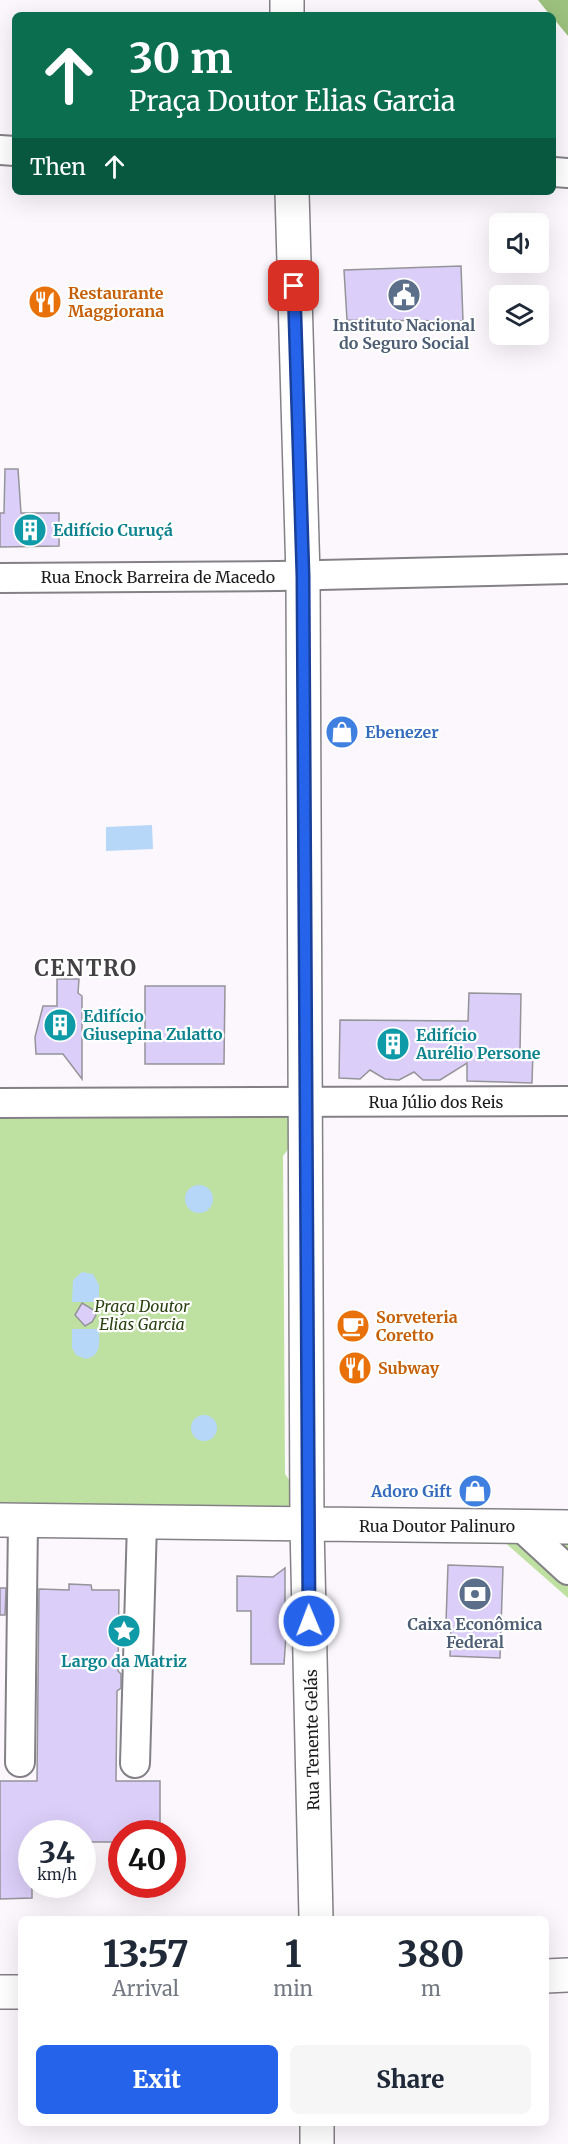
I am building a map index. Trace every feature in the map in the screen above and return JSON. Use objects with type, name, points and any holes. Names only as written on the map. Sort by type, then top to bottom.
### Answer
[{"type":"street","points":[[20,1762],[12,1520],[307,1526],[303,576],[292,195]]},
{"type":"street","name":"Rua Enock Barreira de Macedo","points":[[0,579],[303,576],[568,569]]},
{"type":"street","name":"Rua Júlio dos Reis","points":[[305,1102],[568,1101]]},
{"type":"street","points":[[0,1103],[305,1102]]},
{"type":"street","points":[[135,1763],[142,1523]]},
{"type":"street","name":"Rua Doutor Palinuro","points":[[307,1526],[568,1527]]},
{"type":"street","name":"Rua Tenente Gelás","points":[[307,1526],[316,1916]]},
{"type":"street","points":[[519,1526],[568,1570]]},
{"type":"street","points":[[549,1976],[568,1975]]},
{"type":"street","points":[[0,1992],[18,1992]]},
{"type":"street","points":[[317,2126],[317,2144]]},
{"type":"green space","points":[[538,0],[568,0],[568,36],[556,21],[556,12],[548,12]]},
{"type":"green space","name":"Praça Doutor Elias Garcia","points":[[255,1108],[289,1110],[292,1144],[283,1156],[285,1474],[294,1487],[293,1510],[0,1503],[0,1119],[243,1117]]},
{"type":"green space","points":[[501,1539],[568,1542],[568,1598]]},
{"type":"water","points":[[152,825],[153,849],[106,851],[106,827]]},
{"type":"water","points":[[199,1185],[209,1189],[213,1199],[209,1209],[199,1213],[189,1209],[185,1199],[189,1189]]},
{"type":"water","points":[[82,1272],[93,1274],[99,1285],[99,1302],[72,1302],[73,1280]]},
{"type":"water","points":[[72,1329],[99,1329],[99,1343],[95,1355],[86,1359],[76,1355],[72,1348]]},
{"type":"water","points":[[204,1415],[213,1419],[217,1428],[213,1437],[204,1441],[195,1437],[191,1428],[195,1419]]},
{"type":"building","name":"Instituto Nacional do Seguro Social","points":[[461,266],[463,321],[347,320],[344,270]]},
{"type":"building","name":"Edifício Curuçá","points":[[5,469],[18,469],[21,513],[59,513],[59,546],[0,547],[0,513],[4,513]]},
{"type":"building","name":"Edifício Giusepina Zulatto","points":[[57,979],[79,979],[78,993],[82,996],[82,1079],[63,1054],[36,1054],[35,1037],[43,1006],[57,1006]]},
{"type":"building","points":[[145,986],[225,986],[224,1064],[145,1064]]},
{"type":"building","points":[[469,993],[521,994],[520,1051],[533,1051],[532,1083],[467,1081],[467,1063],[440,1080],[423,1080],[414,1072],[399,1080],[385,1079],[370,1070],[360,1079],[339,1078],[340,1020],[468,1021]]},
{"type":"building","points":[[82,1303],[92,1309],[96,1315],[92,1322],[85,1326],[75,1315]]},
{"type":"building","name":"Caixa Econômica Federal","points":[[448,1565],[503,1567],[500,1658],[450,1656],[451,1622],[446,1622]]},
{"type":"building","points":[[285,1568],[285,1610],[290,1610],[290,1635],[286,1635],[284,1664],[251,1664],[251,1611],[237,1611],[237,1576],[273,1577]]},
{"type":"building","points":[[69,1584],[91,1585],[92,1590],[119,1590],[118,1671],[121,1674],[121,1688],[117,1691],[116,1781],[160,1781],[160,1820],[108,1820],[108,1842],[96,1842],[96,1820],[18,1820],[18,1898],[32,1898],[0,1899],[0,1781],[37,1781],[39,1589],[69,1590]]},
{"type":"building","points":[[0,1588],[6,1588],[5,1615],[0,1615]]},
{"type":"place","name":"Instituto Nacional do Seguro Social","points":[[404,295]]},
{"type":"place","name":"Restaurante Maggiorana","points":[[45,302]]},
{"type":"place","name":"Edifício Curuçá","points":[[30,530]]},
{"type":"place","name":"Ebenezer","points":[[342,732]]},
{"type":"place","name":"Edifício Giusepina Zulatto","points":[[60,1025]]},
{"type":"place","name":"Edifício Aurélio Persone","points":[[393,1044]]},
{"type":"place","name":"Sorveteria Coretto","points":[[353,1326]]},
{"type":"place","name":"Subway","points":[[355,1368]]},
{"type":"place","name":"Adoro Gift","points":[[475,1491]]},
{"type":"place","name":"Caixa Econômica Federal","points":[[475,1594]]},
{"type":"place","name":"Largo da Matriz","points":[[124,1631]]},
{"type":"district","name":"CENTRO","points":[[86,968]]},
{"type":"route","points":[[294,286],[303,576],[309,1621]]}]
